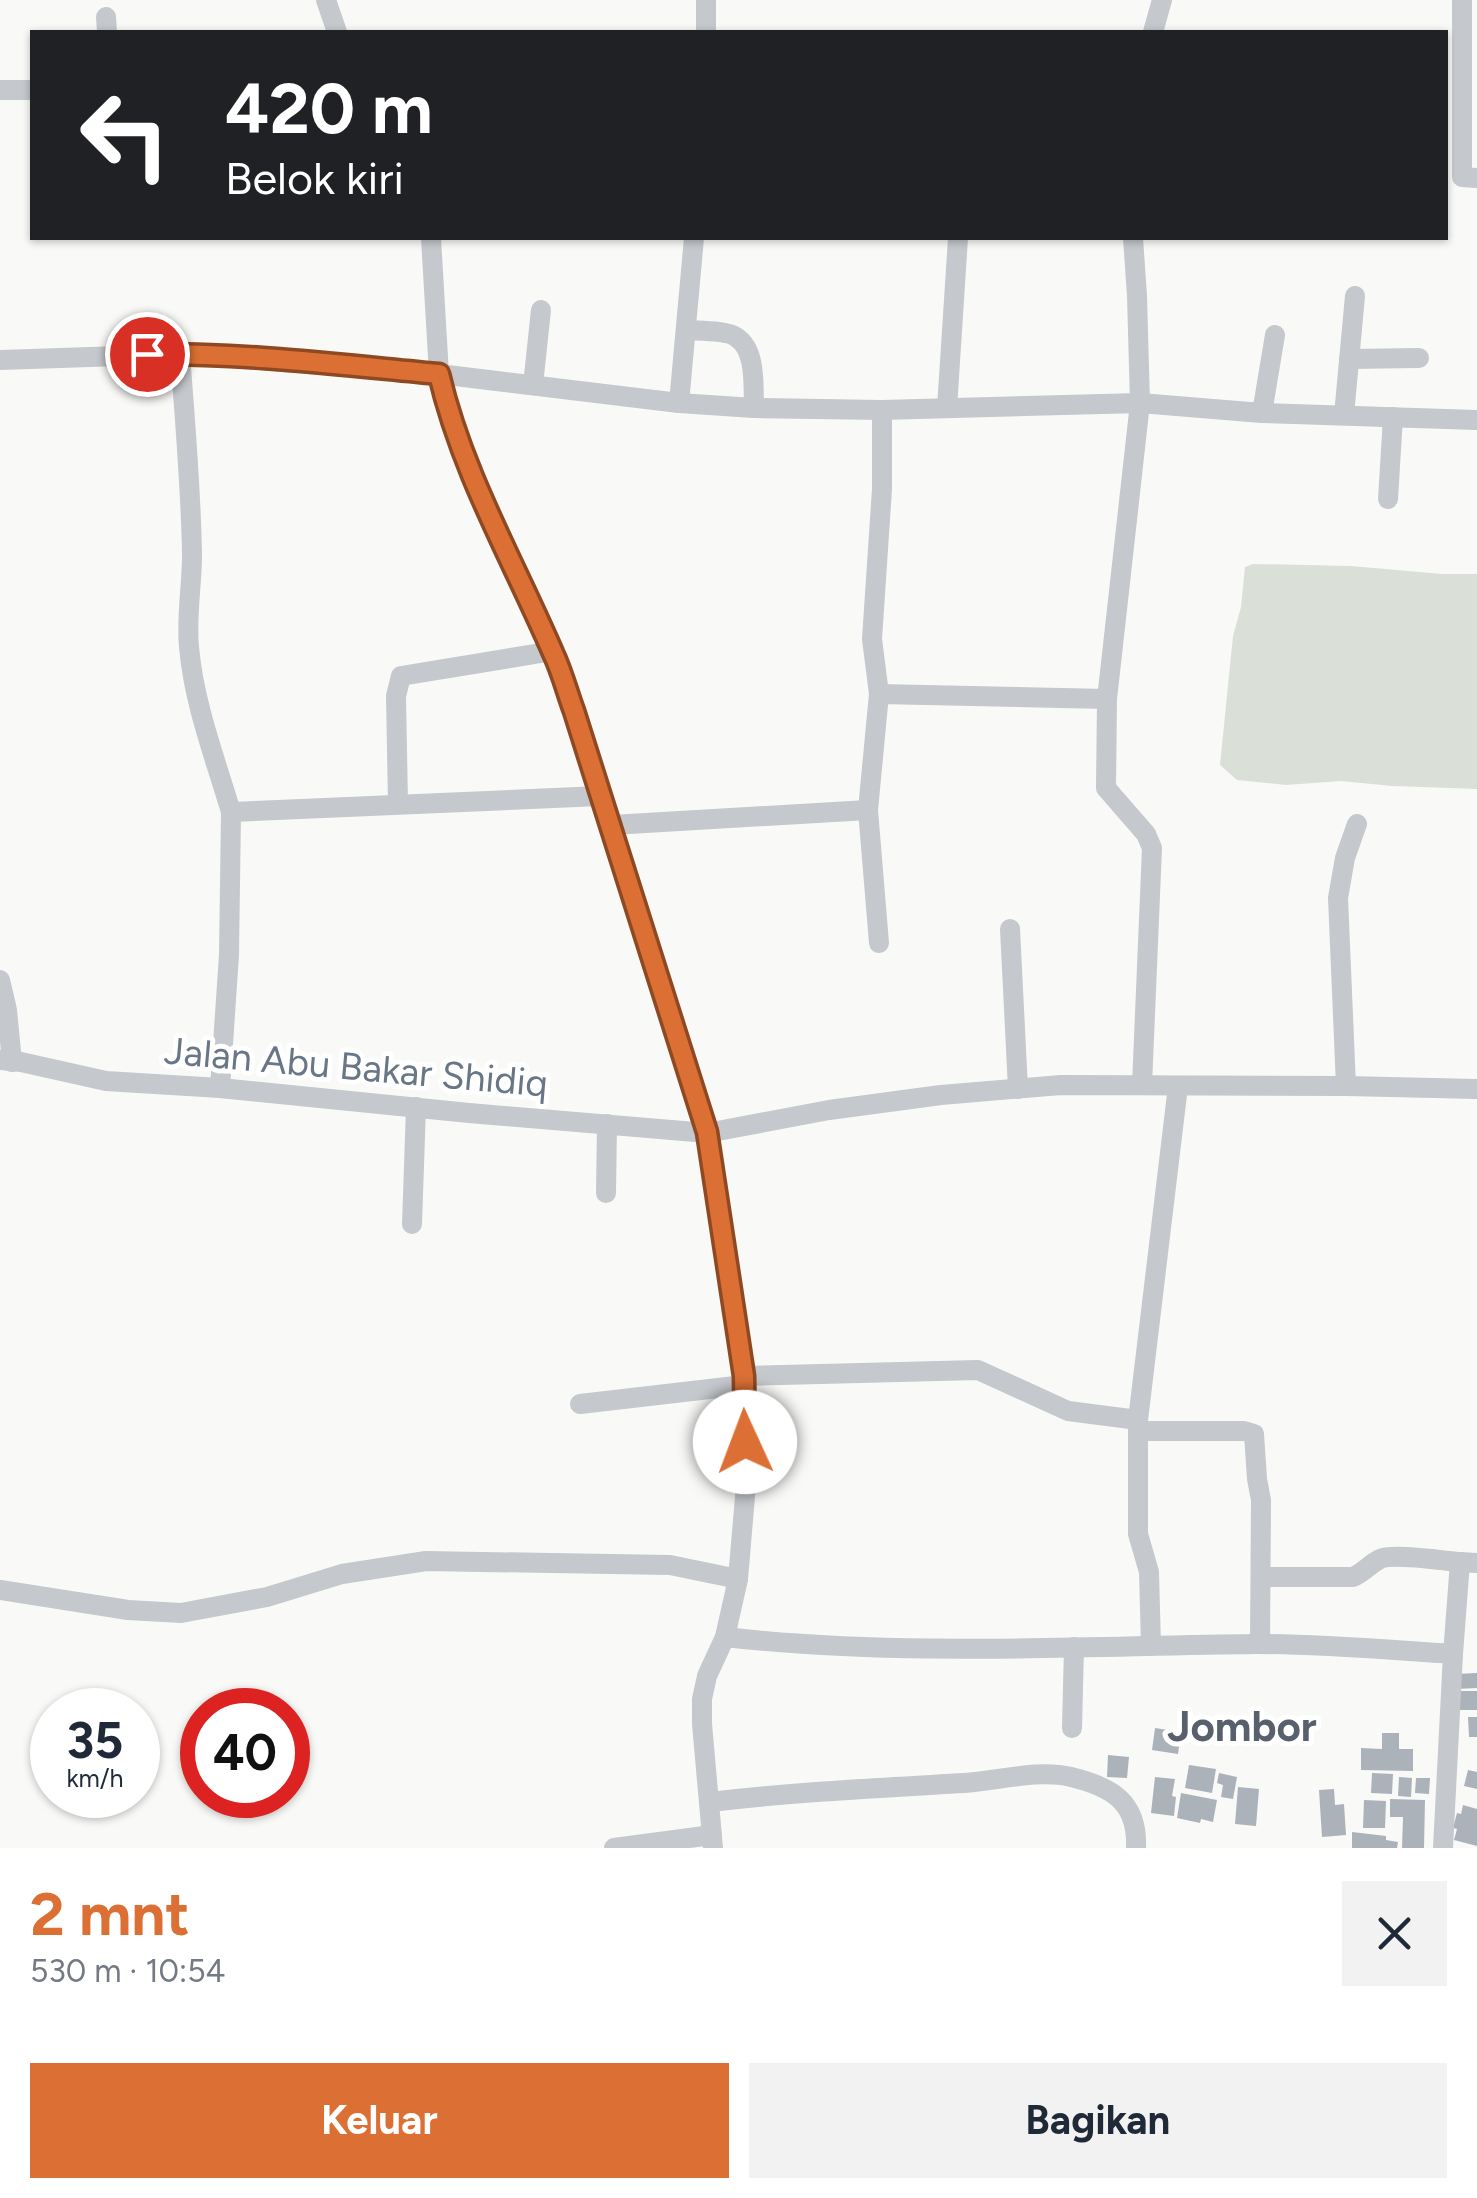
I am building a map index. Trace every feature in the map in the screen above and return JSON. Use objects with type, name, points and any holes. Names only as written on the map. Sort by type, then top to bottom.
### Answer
[{"type":"street","points":[[326,0],[334,30]]},
{"type":"street","points":[[706,0],[706,30]]},
{"type":"street","points":[[1154,30],[1162,0]]},
{"type":"street","points":[[1461,177],[1462,0]]},
{"type":"street","points":[[0,90],[30,90]]},
{"type":"street","points":[[430,240],[439,374],[448,414],[482,500],[553,652],[612,825],[707,1132],[744,1381],[747,1473],[738,1579],[725,1637],[707,1676],[702,1699],[713,1842],[614,1848]]},
{"type":"street","points":[[679,403],[694,240]]},
{"type":"street","points":[[947,408],[958,240]]},
{"type":"street","points":[[1133,240],[1140,403],[1108,699],[1106,788],[1146,834],[1152,848],[1142,1085]]},
{"type":"street","points":[[1344,416],[1355,296]]},
{"type":"street","points":[[533,386],[541,310]]},
{"type":"street","points":[[686,330],[737,337],[751,362],[754,408]]},
{"type":"street","points":[[1262,413],[1275,335]]},
{"type":"street","points":[[180,354],[190,496],[188,644],[196,696],[231,812],[220,1088]]},
{"type":"street","points":[[0,360],[180,354],[439,374],[679,403],[754,408],[882,410],[1140,403],[1262,413],[1477,420]]},
{"type":"street","points":[[1349,359],[1419,358]]},
{"type":"street","points":[[879,943],[868,810],[879,694],[872,638],[882,489],[882,410]]},
{"type":"street","points":[[1388,498],[1393,417]]},
{"type":"street","points":[[398,804],[396,696],[401,676],[553,652]]},
{"type":"street","points":[[879,694],[1108,699]]},
{"type":"street","points":[[231,812],[600,796]]},
{"type":"street","points":[[612,825],[868,810]]},
{"type":"street","points":[[1346,1086],[1338,898],[1344,858],[1357,824]]},
{"type":"street","points":[[1010,929],[1018,1089]]},
{"type":"street","points":[[0,980],[7,1010],[6,1061]]},
{"type":"street","name":"Jalan Abu Bakar Shidiq","points":[[6,1061],[106,1081],[707,1132],[941,1095],[1061,1085],[1477,1089]]},
{"type":"street","points":[[1151,1646],[1150,1572],[1138,1534],[1138,1425],[1178,1086]]},
{"type":"street","points":[[412,1224],[416,1108]]},
{"type":"street","points":[[606,1194],[607,1124]]},
{"type":"street","points":[[580,1404],[744,1381],[978,1370],[1068,1411],[1138,1425],[1254,1434],[1262,1500],[1260,1644]]},
{"type":"street","points":[[1262,1577],[1355,1577],[1386,1557],[1469,1562],[1453,1654],[1443,1848]]},
{"type":"street","points":[[0,1590],[128,1610],[181,1612],[266,1597],[342,1574],[426,1561],[670,1565],[738,1579]]},
{"type":"street","points":[[725,1637],[872,1648],[1260,1644],[1453,1654]]},
{"type":"street","points":[[1072,1728],[1074,1647]]},
{"type":"street","points":[[710,1802],[783,1793],[1068,1776],[1098,1786],[1122,1800],[1132,1813],[1136,1848]]},
{"type":"shaded area","points":[[1253,564],[1477,574],[1477,789],[1341,781],[1286,785],[1237,780],[1220,765],[1233,636],[1245,567]]},
{"type":"building","points":[[1477,1673],[1477,1688],[1456,1689],[1456,1674]]},
{"type":"building","points":[[1454,1691],[1477,1691],[1477,1710],[1453,1710]]},
{"type":"building","points":[[1468,1717],[1477,1717],[1477,1737],[1469,1737]]},
{"type":"building","points":[[1155,1728],[1181,1732],[1178,1754],[1152,1750]]},
{"type":"building","points":[[1382,1733],[1399,1733],[1399,1749],[1413,1749],[1413,1771],[1361,1770],[1361,1748],[1382,1749]]},
{"type":"building","points":[[1108,1755],[1129,1757],[1127,1778],[1107,1777]]},
{"type":"building","points":[[1189,1765],[1216,1769],[1212,1793],[1185,1788]]},
{"type":"building","points":[[1468,1770],[1477,1772],[1477,1789],[1464,1786]]},
{"type":"building","points":[[1219,1773],[1237,1777],[1233,1799],[1221,1797]]},
{"type":"building","points":[[1372,1773],[1393,1774],[1392,1794],[1371,1793]]},
{"type":"building","points":[[1155,1777],[1175,1779],[1174,1816],[1151,1813]]},
{"type":"building","points":[[1399,1777],[1412,1778],[1411,1797],[1398,1796]]},
{"type":"building","points":[[1416,1778],[1430,1778],[1429,1794],[1415,1793]]},
{"type":"building","points":[[1238,1787],[1259,1789],[1256,1826],[1235,1824]]},
{"type":"building","points":[[1334,1789],[1335,1805],[1344,1804],[1346,1835],[1322,1837],[1319,1790]]},
{"type":"building","points":[[1181,1793],[1217,1800],[1213,1822],[1177,1818]]},
{"type":"building","points":[[1390,1799],[1425,1800],[1424,1848],[1402,1848],[1403,1817],[1390,1817]]},
{"type":"building","points":[[1364,1800],[1386,1801],[1385,1828],[1363,1828]]},
{"type":"building","points":[[1463,1805],[1477,1809],[1477,1846],[1454,1840],[1457,1829],[1453,1828]]},
{"type":"building","points":[[1352,1832],[1386,1836],[1386,1840],[1398,1842],[1397,1848],[1352,1848]]},
{"type":"district","name":"Jombor","points":[[1242,1726]]},
{"type":"route","points":[[147,354],[308,362],[439,374],[448,414],[482,500],[554,654],[624,862],[707,1132],[744,1376],[745,1442]]}]
